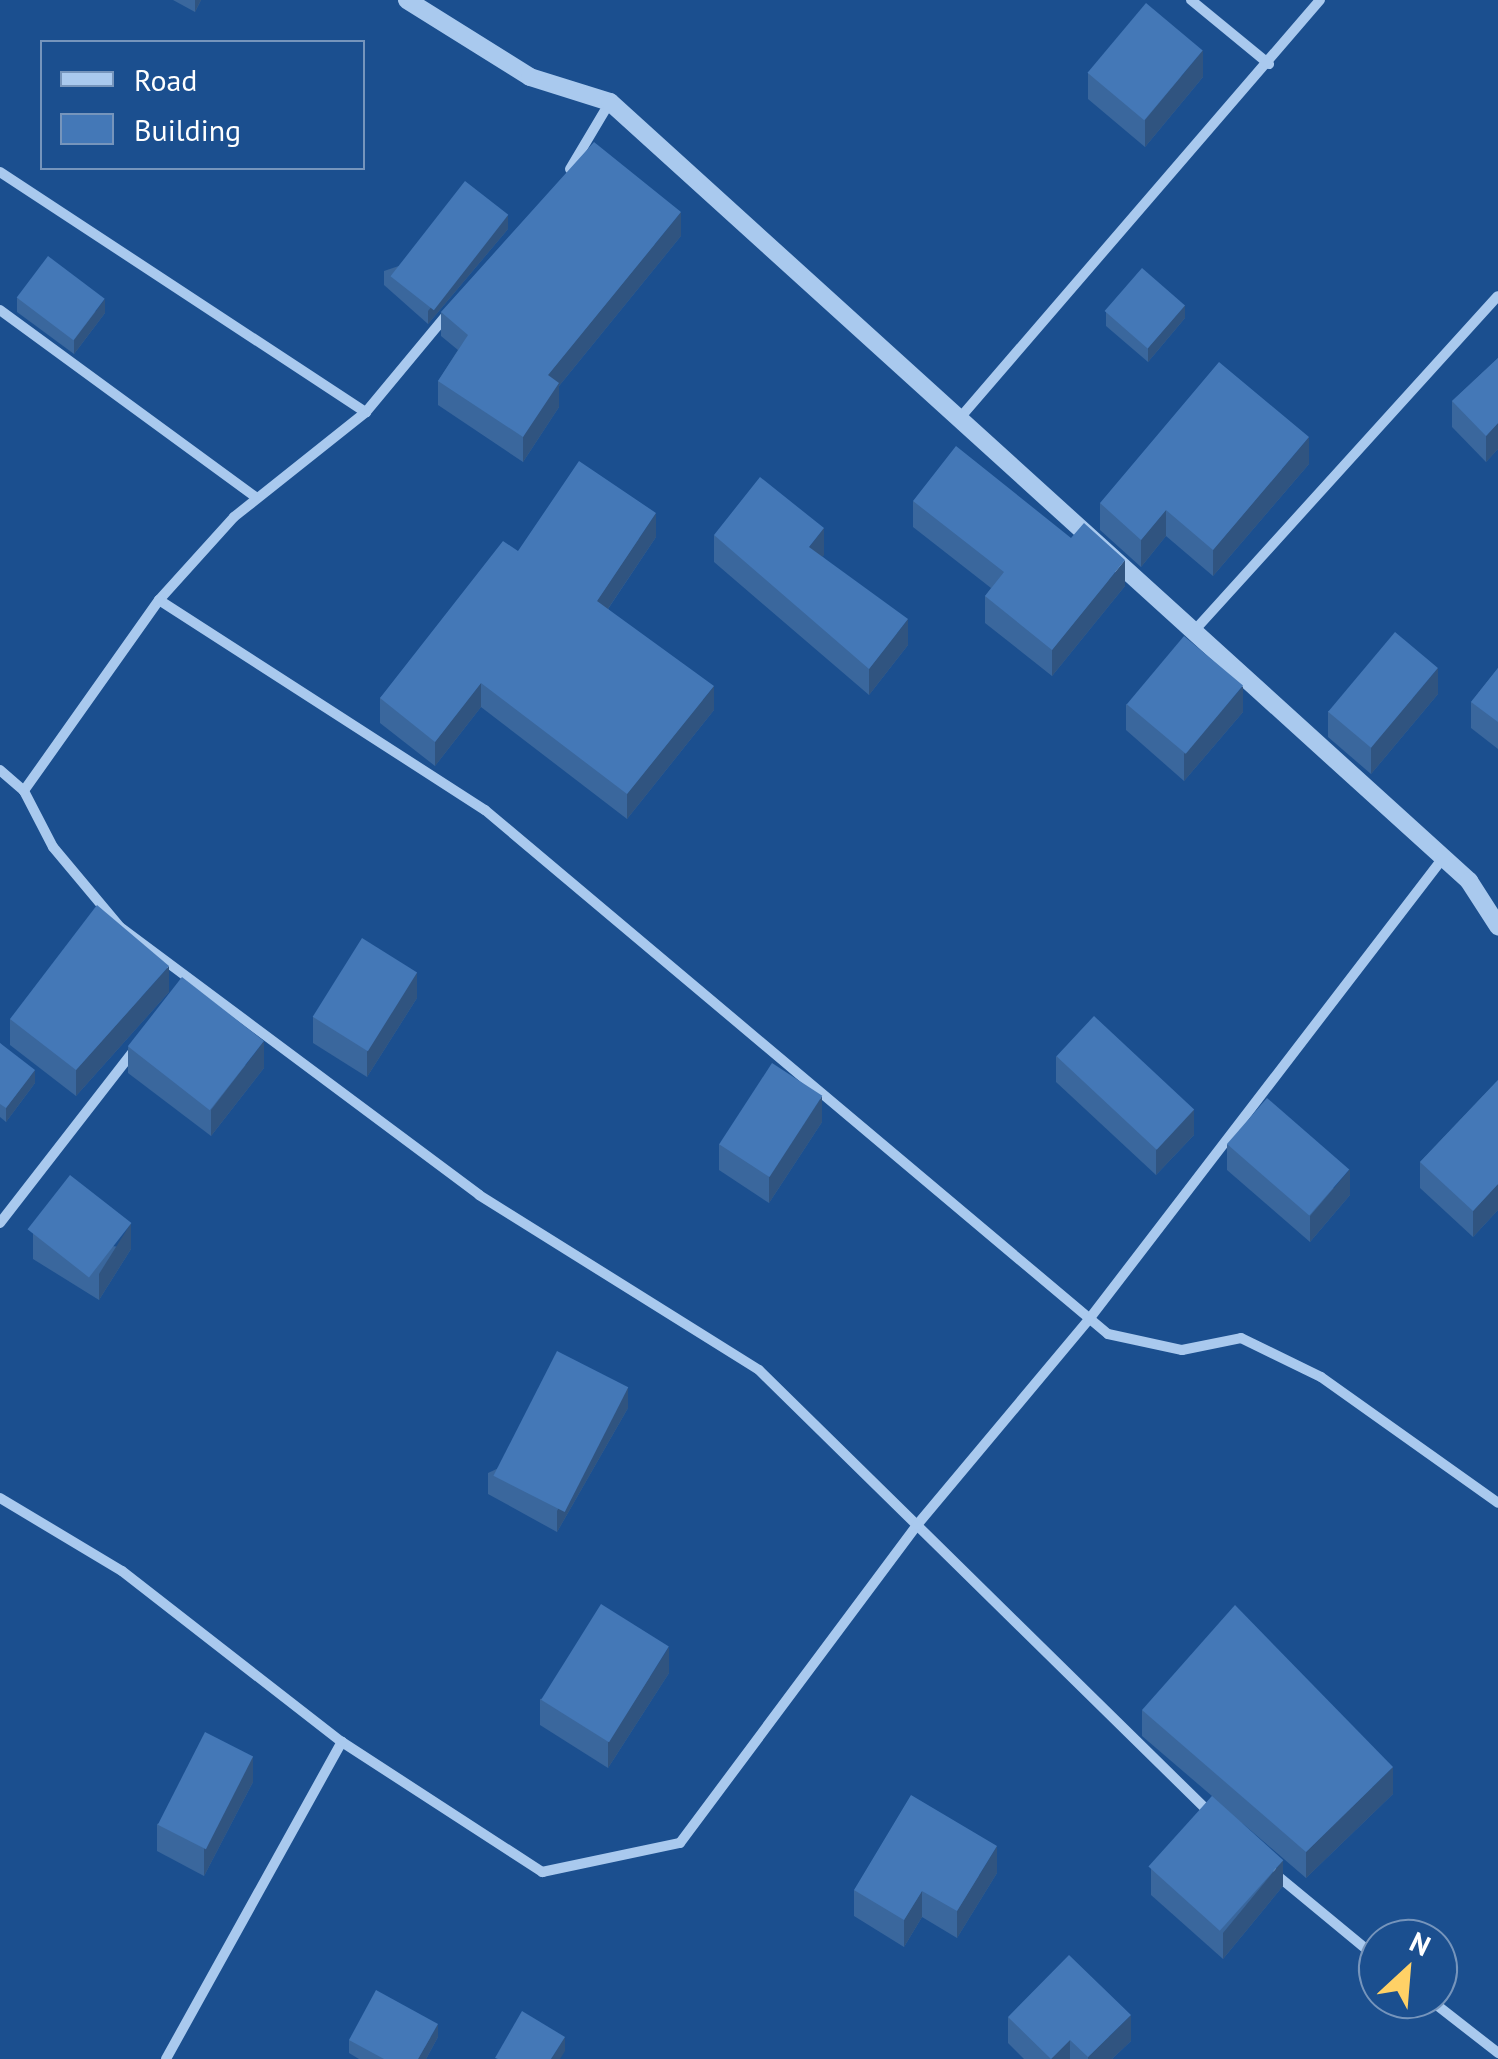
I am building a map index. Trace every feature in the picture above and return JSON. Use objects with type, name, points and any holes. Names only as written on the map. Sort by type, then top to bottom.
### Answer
[{"type":"street","points":[[407,0],[530,77],[610,102],[1443,858],[1498,926]]},
{"type":"street","points":[[1192,0],[1269,64]]},
{"type":"street","points":[[959,420],[1269,64],[1320,0]]},
{"type":"street","points":[[563,177],[610,102]]},
{"type":"street","points":[[0,172],[366,412]]},
{"type":"street","points":[[24,791],[159,600],[257,498],[366,412],[466,292]]},
{"type":"street","points":[[1194,631],[1496,301]]},
{"type":"street","points":[[0,310],[257,498]]},
{"type":"street","points":[[159,600],[485,810],[1108,1334],[1182,1350],[1241,1338],[1321,1377],[1498,1503]]},
{"type":"street","points":[[0,770],[24,791],[53,848],[120,927],[479,1196],[759,1370],[1223,1826]]},
{"type":"street","points":[[0,1498],[122,1571],[342,1742],[542,1872],[680,1843],[917,1525],[1090,1318],[1443,858]]},
{"type":"street","points":[[178,994],[190,979]]},
{"type":"street","points":[[0,1223],[142,1040]]},
{"type":"street","points":[[166,2059],[342,1742]]},
{"type":"street","points":[[1265,1864],[1358,1942]]},
{"type":"street","points":[[1455,2019],[1498,2053]]},
{"type":"building","points":[[1146,3],[1203,51],[1144,120],[1088,73]]},
{"type":"building","points":[[594,142],[681,212],[548,375],[559,383],[523,437],[438,381],[468,335],[441,312]]},
{"type":"building","points":[[465,181],[508,215],[434,310],[391,276]]},
{"type":"building","points":[[48,256],[105,299],[73,340],[17,298]]},
{"type":"building","points":[[1142,268],[1185,305],[1148,348],[1105,311]]},
{"type":"building","points":[[1498,358],[1498,423],[1486,436],[1452,401]]},
{"type":"building","points":[[1219,362],[1309,437],[1213,550],[1166,510],[1141,540],[1100,503]]},
{"type":"building","points":[[956,446],[1071,538],[1084,523],[1125,560],[1052,650],[985,596],[1004,572],[913,501]]},
{"type":"building","points":[[579,461],[656,513],[597,601],[714,686],[627,794],[481,683],[435,742],[380,698],[503,541],[518,551]]},
{"type":"building","points":[[760,477],[824,528],[809,547],[908,619],[869,669],[714,535]]},
{"type":"building","points":[[1395,632],[1438,668],[1371,748],[1328,712]]},
{"type":"building","points":[[1184,636],[1243,685],[1186,754],[1127,704]]},
{"type":"building","points":[[1498,668],[1498,722],[1471,702]]},
{"type":"building","points":[[97,905],[169,966],[76,1070],[10,1019]]},
{"type":"building","points":[[362,938],[417,972],[368,1051],[313,1017]]},
{"type":"building","points":[[182,977],[264,1041],[210,1110],[128,1046]]},
{"type":"building","points":[[1094,1016],[1194,1109],[1157,1150],[1056,1056]]},
{"type":"building","points":[[0,1043],[35,1070],[6,1108],[0,1104]]},
{"type":"building","points":[[772,1063],[822,1096],[769,1177],[719,1144]]},
{"type":"building","points":[[1498,1080],[1498,1184],[1473,1211],[1420,1162]]},
{"type":"building","points":[[1267,1098],[1349,1170],[1309,1216],[1227,1144]]},
{"type":"building","points":[[70,1175],[131,1223],[89,1277],[28,1229]]},
{"type":"building","points":[[557,1351],[628,1387],[565,1512],[493,1476]]},
{"type":"building","points":[[601,1604],[669,1646],[609,1742],[541,1700]]},
{"type":"building","points":[[1235,1605],[1393,1767],[1306,1852],[1142,1710]]},
{"type":"building","points":[[205,1732],[253,1757],[206,1849],[158,1825]]},
{"type":"building","points":[[911,1795],[997,1846],[957,1911],[922,1891],[904,1920],[854,1890]]},
{"type":"building","points":[[1212,1796],[1283,1860],[1220,1931],[1148,1867]]},
{"type":"building","points":[[1069,1955],[1131,2015],[1088,2057],[1070,2040],[1051,2059],[1008,2017]]},
{"type":"building","points":[[376,1990],[438,2024],[418,2059],[384,2059],[349,2040]]},
{"type":"building","points":[[522,2011],[565,2037],[551,2059],[495,2058]]}]
